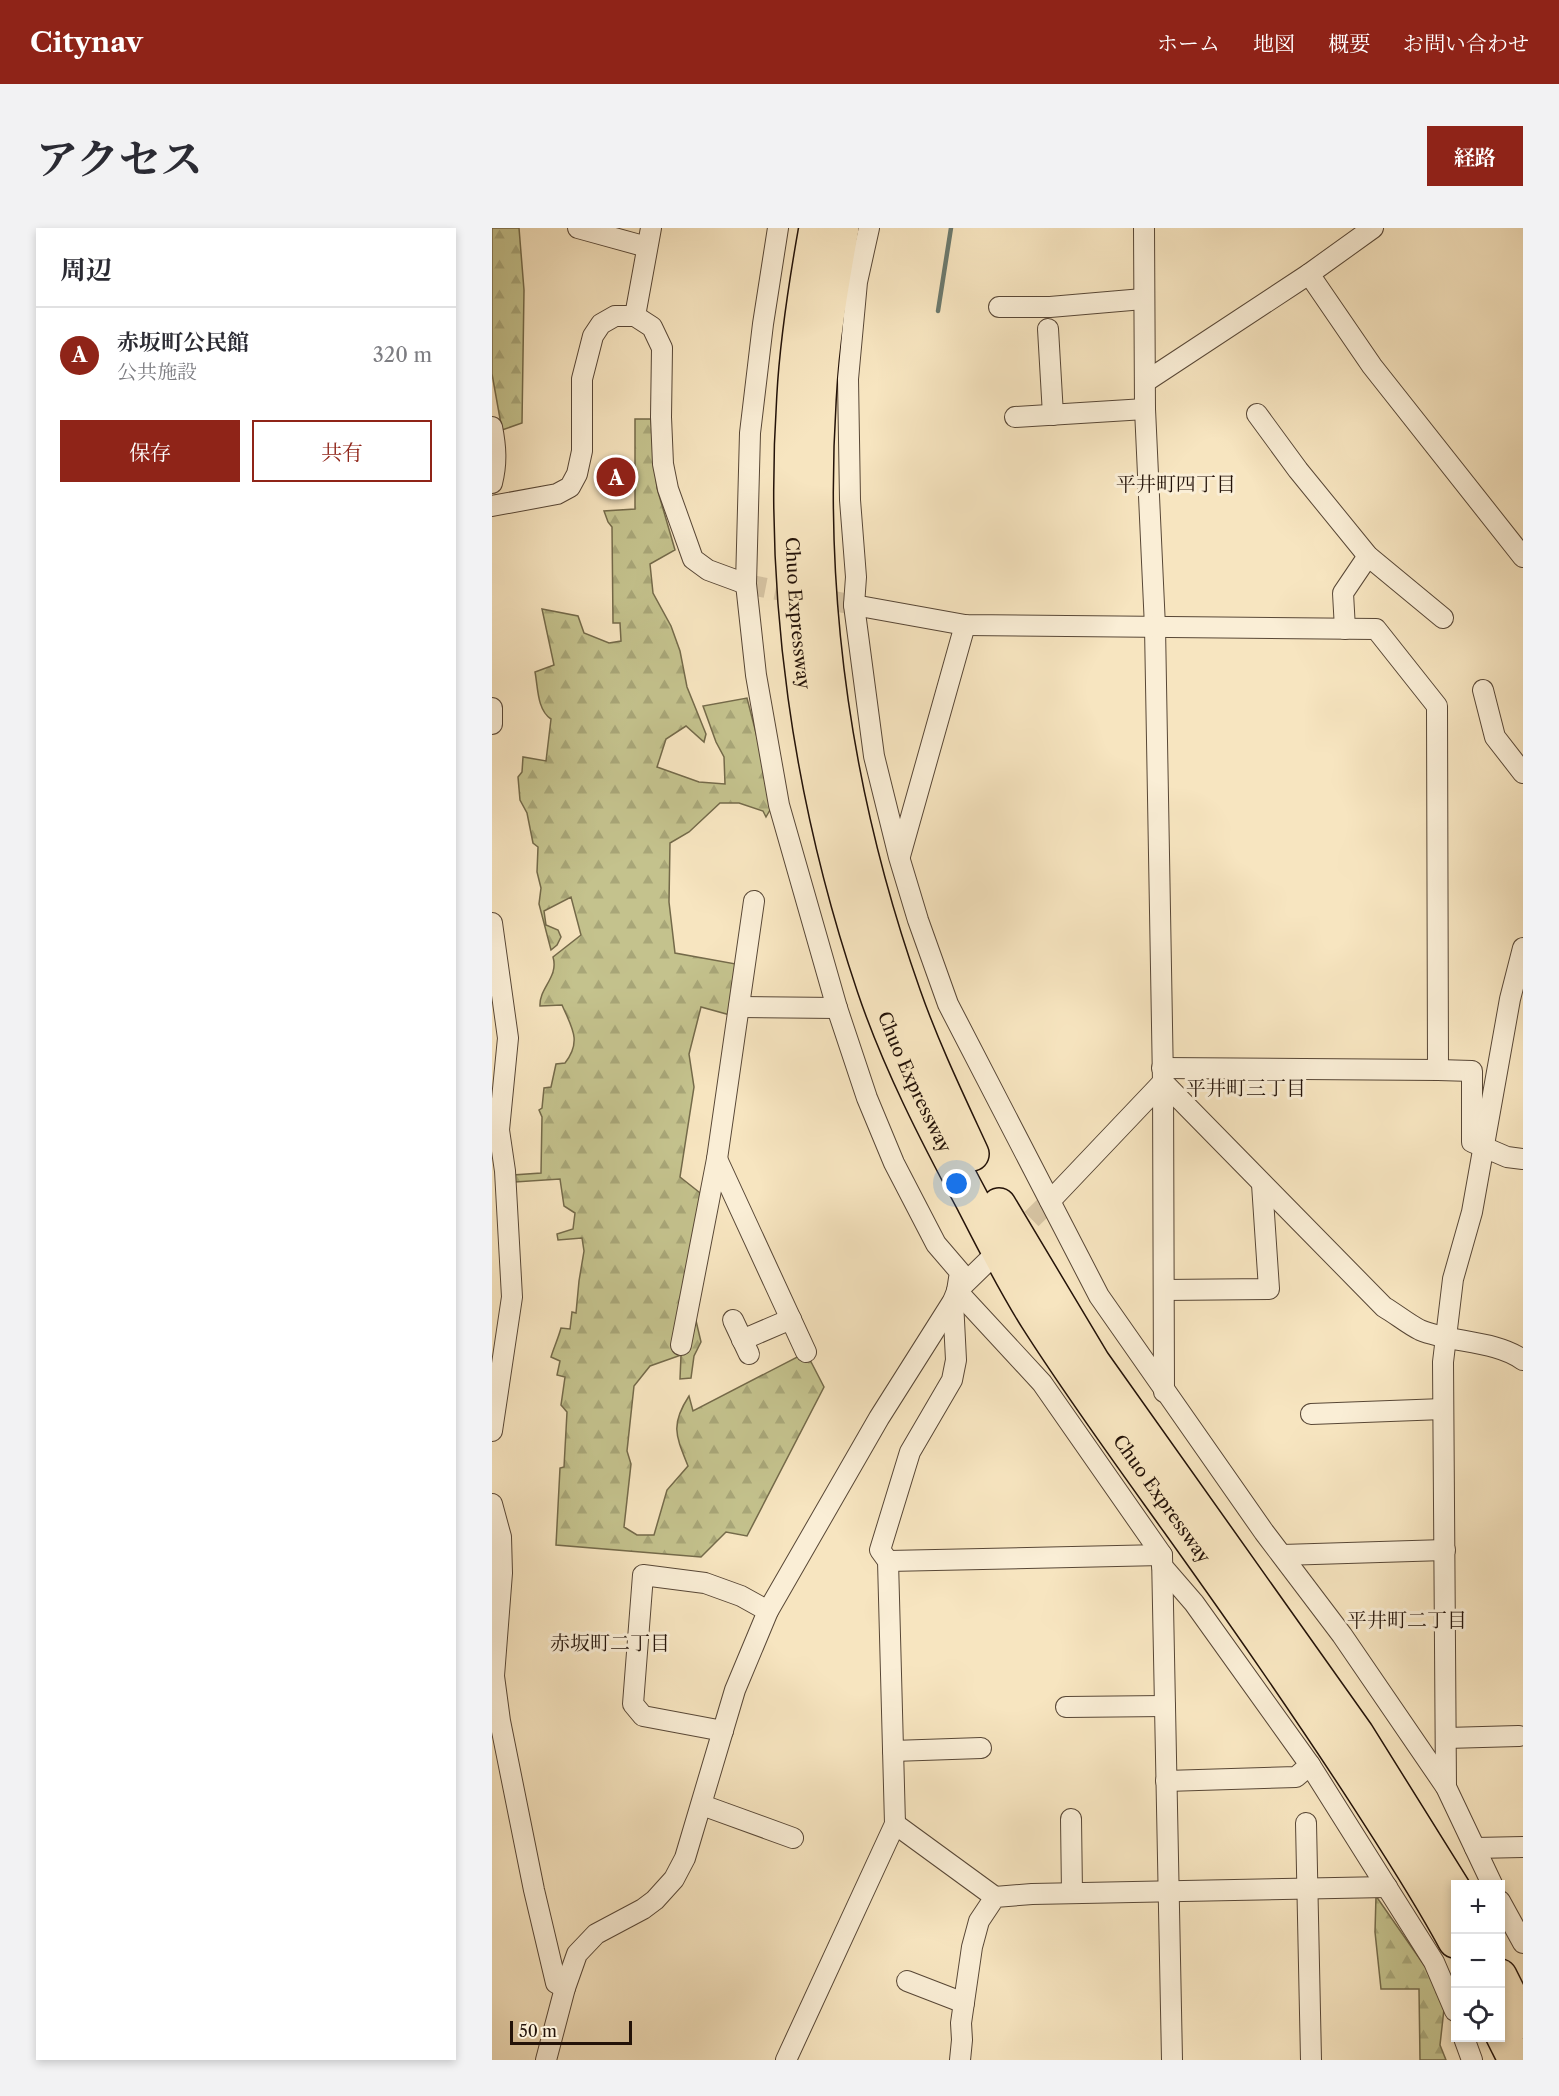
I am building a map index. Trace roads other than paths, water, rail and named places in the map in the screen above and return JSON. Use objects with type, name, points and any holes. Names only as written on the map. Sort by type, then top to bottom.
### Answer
[{"type":"highway","name":"Chuo Expressway","points":[[816,228],[803,300],[794,396],[790,495],[792,566],[798,640],[814,757],[841,878],[875,990],[928,1116],[989,1234],[1035,1316],[1088,1396],[1246,1617],[1332,1743],[1415,1871],[1451,1934]]},
{"type":"highway","name":"Chuo Expressway","points":[[842,228],[829,304],[819,397],[815,495],[822,641],[844,788],[871,893],[904,997],[950,1106],[991,1193],[1087,1352],[1357,1734],[1451,1885]]},
{"type":"highway","points":[[1505,1986],[1523,2022]]},
{"type":"highway","points":[[1505,2040],[1515,2060]]},
{"type":"street","points":[[578,228],[649,237],[635,316]]},
{"type":"street","points":[[778,228],[763,324],[750,433],[746,584],[756,675],[779,805],[837,1008],[867,1098],[894,1163],[936,1244],[960,1272],[955,1296],[956,1360],[952,1380],[910,1452],[880,1550],[888,1561],[895,1824],[786,2060]]},
{"type":"street","points":[[869,228],[857,282],[848,380],[850,500],[856,577],[855,605],[874,756],[899,857],[918,920],[948,1004],[1099,1296],[1263,1532],[1342,1635],[1446,1787],[1490,1880]]},
{"type":"street","points":[[1144,228],[1144,382],[1155,627],[1164,1392]]},
{"type":"street","points":[[1144,382],[1309,274],[1373,228]]},
{"type":"street","points":[[1309,274],[1372,366],[1523,557]]},
{"type":"street","points":[[999,307],[1050,307],[1143,299]]},
{"type":"street","points":[[492,506],[557,494],[570,487],[577,474],[582,451],[582,380],[593,336],[601,324],[615,316],[635,316],[652,327],[662,348],[663,464],[668,489],[693,559],[708,570],[746,584]]},
{"type":"street","points":[[1048,329],[1053,415]]},
{"type":"street","points":[[1015,417],[1145,409]]},
{"type":"street","points":[[1257,414],[1298,470],[1368,556],[1443,618]]},
{"type":"street","points":[[492,428],[496,467],[492,483]]},
{"type":"street","points":[[1345,629],[1342,593],[1368,556]]},
{"type":"street","points":[[855,605],[965,625],[1376,629],[1437,706],[1438,1070]]},
{"type":"street","points":[[899,857],[965,625]]},
{"type":"street","points":[[1483,690],[1495,737],[1523,773]]},
{"type":"street","points":[[492,708],[492,724]]},
{"type":"street","points":[[681,1345],[717,1159],[754,901]]},
{"type":"street","points":[[492,923],[507,1038],[499,1130],[505,1171],[512,1297],[492,1431]]},
{"type":"street","points":[[1446,1787],[1443,1362],[1454,1279],[1472,1212],[1510,999],[1522,958]]},
{"type":"street","points":[[739,1007],[837,1008]]},
{"type":"street","points":[[1050,1201],[1162,1075],[1472,1071],[1472,1142],[1507,1157],[1523,1159]]},
{"type":"street","points":[[1162,1075],[1262,1184],[1384,1307],[1420,1330],[1515,1354],[1523,1360]]},
{"type":"street","points":[[717,1159],[806,1352]]},
{"type":"street","points":[[1164,1290],[1269,1289],[1262,1184]]},
{"type":"street","points":[[546,2060],[565,1988],[577,1954],[596,1934],[655,1900],[674,1879],[685,1858],[735,1690],[768,1611],[879,1418],[955,1296],[989,1260]]},
{"type":"street","points":[[955,1296],[1042,1383],[1162,1560],[1310,1766],[1434,1962],[1451,2002]]},
{"type":"street","points":[[733,1320],[745,1347],[790,1319]]},
{"type":"street","points":[[1311,1414],[1443,1409]]},
{"type":"street","points":[[492,1504],[501,1537],[502,1573],[494,1676],[500,1721],[534,1890],[556,1983],[565,1988]]},
{"type":"street","points":[[1282,1555],[1445,1550]]},
{"type":"street","points":[[888,1561],[1162,1560]]},
{"type":"street","points":[[1162,1560],[1172,2060]]},
{"type":"street","points":[[723,1731],[643,1716],[633,1704],[643,1575],[705,1583],[741,1596],[768,1611]]},
{"type":"street","points":[[1066,1707],[1164,1706]]},
{"type":"street","points":[[1446,1738],[1519,1736]]},
{"type":"street","points":[[893,1751],[981,1748]]},
{"type":"street","points":[[1166,1781],[1296,1777],[1310,1766]]},
{"type":"street","points":[[702,1805],[793,1838]]},
{"type":"street","points":[[1071,1819],[1072,1893]]},
{"type":"street","points":[[1306,1822],[1311,2060]]},
{"type":"street","points":[[895,1824],[995,1896],[1387,1887]]},
{"type":"street","points":[[1475,1848],[1523,1847]]},
{"type":"street","points":[[960,2060],[964,2003],[972,1947],[979,1921],[995,1896]]},
{"type":"street","points":[[1505,1910],[1523,1942]]},
{"type":"street","points":[[907,1981],[964,2003]]},
{"type":"street","points":[[1466,2042],[1472,2060]]},
{"type":"waterway","points":[[938,311],[951,228]]},
{"type":"tunnel","points":[[746,584],[854,605]]},
{"type":"tunnel","points":[[1010,1240],[1050,1201]]},
{"type":"place","name":"赤坂町公民館","points":[[616,477]]},
{"type":"district","name":"平井町四丁目","points":[[1176,484]]},
{"type":"district","name":"平井町三丁目","points":[[1246,1088]]},
{"type":"district","name":"平井町二丁目","points":[[1407,1620]]},
{"type":"district","name":"赤坂町二丁目","points":[[610,1643]]}]
